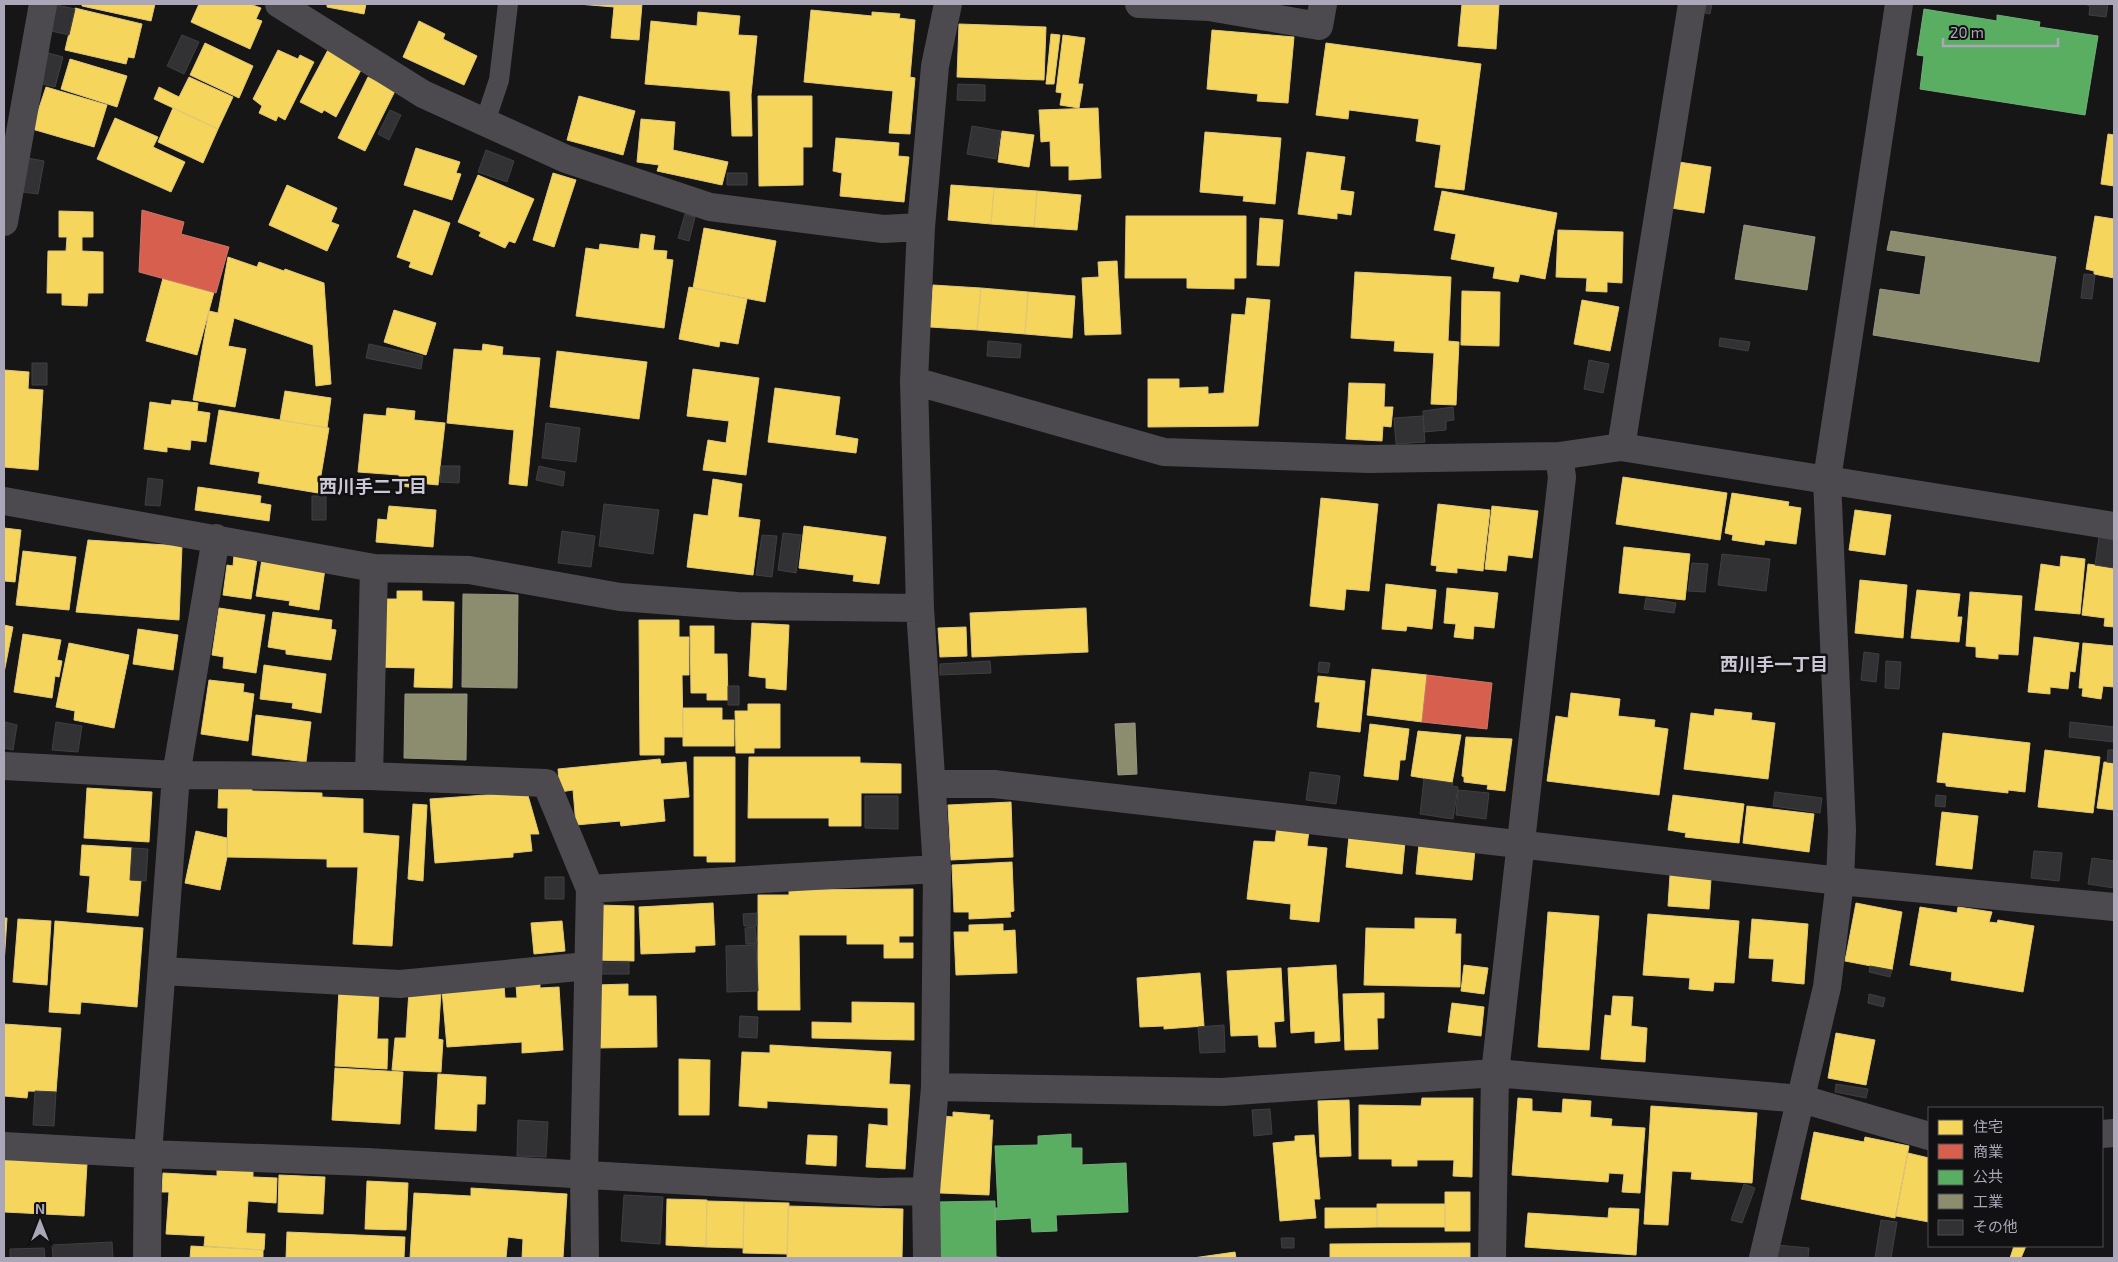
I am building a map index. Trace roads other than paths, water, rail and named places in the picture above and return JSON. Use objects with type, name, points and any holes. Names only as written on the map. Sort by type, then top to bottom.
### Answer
[{"type":"street","points":[[4,222],[43,4]]},
{"type":"street","points":[[279,4],[423,94],[566,159],[710,207],[883,229],[921,227]]},
{"type":"street","points":[[927,1258],[926,1191],[935,1087],[937,868],[920,608],[914,381],[921,227],[935,66],[948,4]]},
{"type":"street","points":[[1138,4],[1209,7],[1319,26],[1323,4]]},
{"type":"street","points":[[1621,447],[1692,4]]},
{"type":"street","points":[[1763,1258],[1827,987],[1840,881],[1842,830],[1827,479],[1899,4]]},
{"type":"street","points":[[914,381],[1164,452],[1369,460],[1559,456],[1621,447],[2114,526]]},
{"type":"street","points":[[1492,1258],[1495,1073],[1562,477],[1559,456]]},
{"type":"street","points":[[4,501],[374,568],[469,570],[620,597],[737,606],[920,608]]},
{"type":"street","points":[[147,1258],[148,1154],[176,775],[216,538]]},
{"type":"street","points":[[369,776],[374,568]]},
{"type":"street","points":[[4,766],[176,775],[369,776],[546,783],[590,889],[584,1174],[585,1258]]},
{"type":"street","points":[[932,784],[994,784],[1520,846],[1840,881],[2114,907]]},
{"type":"street","points":[[590,889],[937,868]]},
{"type":"street","points":[[162,971],[400,984],[588,966]]},
{"type":"street","points":[[935,1087],[1222,1092],[1495,1073],[1802,1099],[1928,1136]]},
{"type":"street","points":[[4,1146],[584,1174],[878,1192],[926,1191]]},
{"type":"lane","points":[[485,122],[499,80],[508,4]]},
{"type":"district","name":"西川手二丁目","points":[[373,486]]},
{"type":"district","name":"西川手一丁目","points":[[1774,664]]}]
